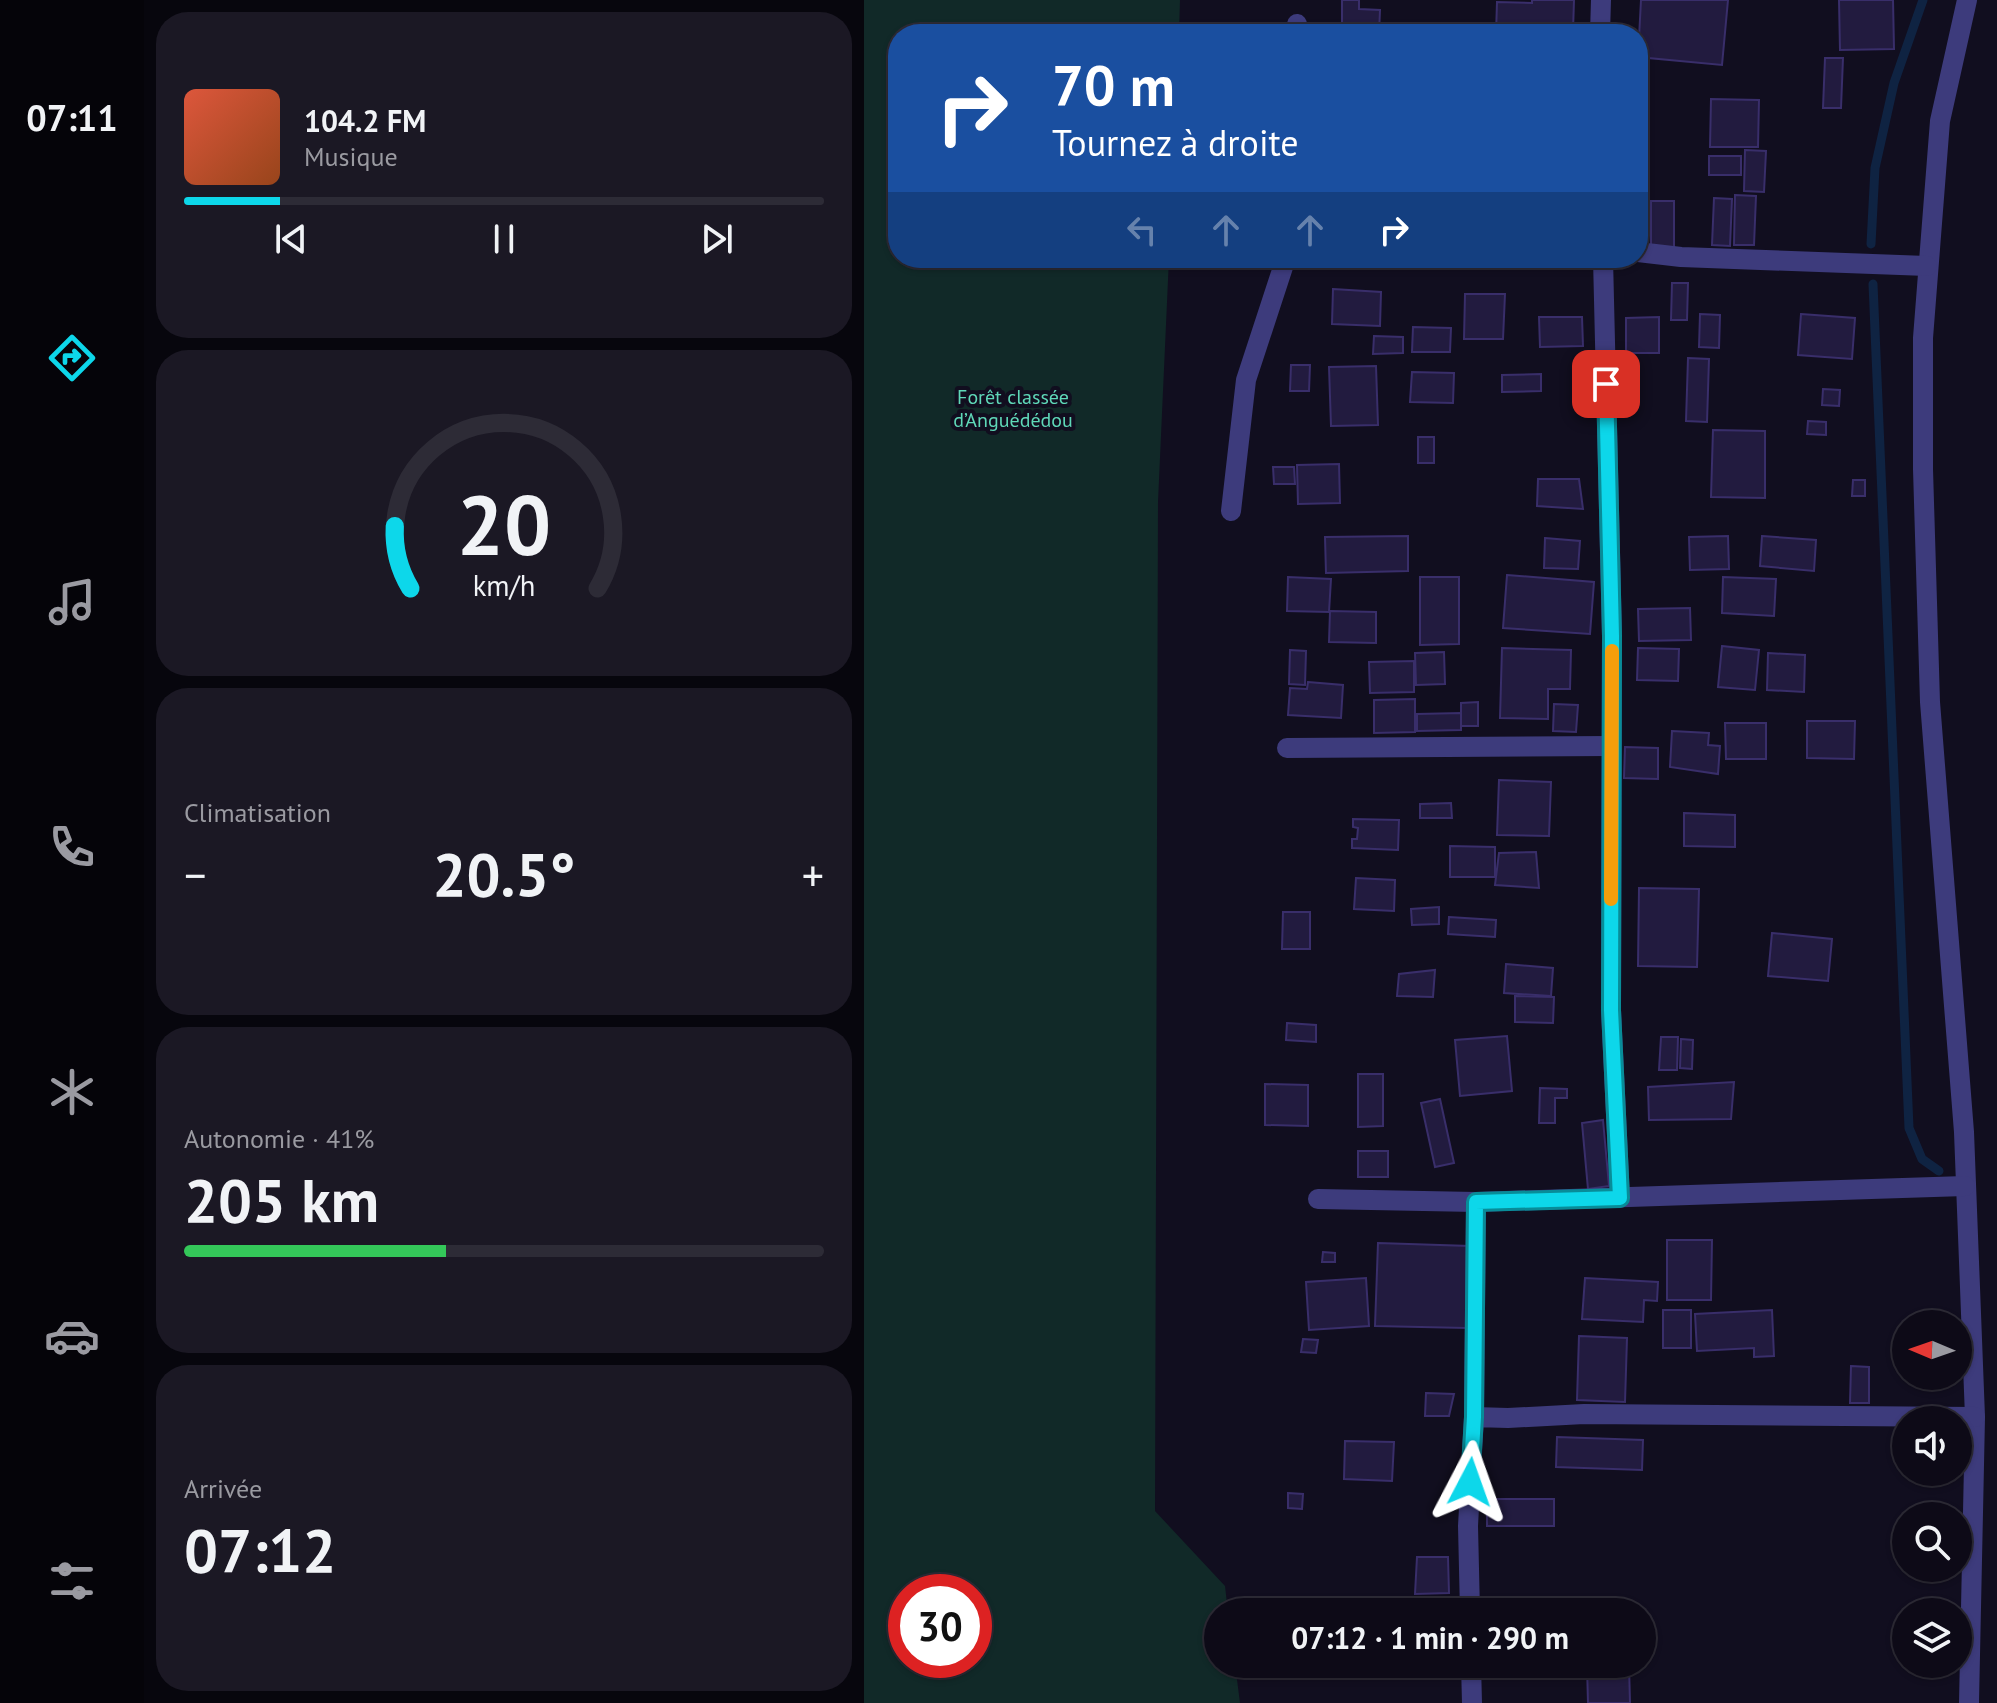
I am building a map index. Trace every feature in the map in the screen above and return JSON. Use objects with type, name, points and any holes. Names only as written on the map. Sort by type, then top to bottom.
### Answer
[{"type":"street","points":[[1600,24],[1601,0]]},
{"type":"street","points":[[1967,0],[1940,121],[1923,338],[1923,469],[1930,702],[1964,1132],[1975,1417],[1969,1703]]},
{"type":"street","points":[[1648,253],[1927,266]]},
{"type":"street","points":[[1231,511],[1246,380],[1283,268]]},
{"type":"street","points":[[1603,268],[1612,636],[1611,1010],[1620,1198]]},
{"type":"street","points":[[1287,748],[1611,746]]},
{"type":"street","points":[[1318,1199],[1476,1202],[1965,1186]]},
{"type":"street","points":[[1470,1598],[1468,1526],[1474,1417],[1476,1202]]},
{"type":"street","points":[[1474,1417],[1584,1414],[1975,1417]]},
{"type":"street","points":[[1471,1678],[1472,1703]]},
{"type":"green space","name":"Forêt classée d’Anguédédou","points":[[864,0],[1180,0],[1179,24],[888,24],[888,268],[1169,268],[1158,502],[1155,1511],[1225,1586],[1226,1598],[1204,1598],[1204,1678],[1237,1678],[1240,1703],[864,1703]]},
{"type":"building","points":[[1342,0],[1359,0],[1359,9],[1380,10],[1379,24],[1342,24]]},
{"type":"building","points":[[1532,0],[1574,0],[1573,24],[1496,24],[1497,2],[1532,3]]},
{"type":"building","points":[[1641,0],[1728,0],[1722,65],[1648,58],[1648,24],[1640,24]]},
{"type":"building","points":[[1839,0],[1893,0],[1894,49],[1840,50]]},
{"type":"building","points":[[1825,58],[1843,58],[1841,108],[1823,108]]},
{"type":"building","points":[[1711,99],[1759,100],[1758,147],[1710,147]]},
{"type":"building","points":[[1745,150],[1766,151],[1764,192],[1744,191]]},
{"type":"building","points":[[1709,156],[1741,156],[1741,175],[1709,175]]},
{"type":"building","points":[[1735,195],[1756,196],[1754,245],[1734,245]]},
{"type":"building","points":[[1714,198],[1732,199],[1730,246],[1712,245]]},
{"type":"building","points":[[1651,201],[1674,201],[1674,247],[1651,247]]},
{"type":"building","points":[[1672,283],[1688,283],[1687,320],[1671,320]]},
{"type":"building","points":[[1333,289],[1381,292],[1380,326],[1332,324]]},
{"type":"building","points":[[1465,294],[1505,294],[1503,339],[1464,339]]},
{"type":"building","points":[[1700,314],[1720,315],[1719,348],[1699,347]]},
{"type":"building","points":[[1801,314],[1855,318],[1852,359],[1798,355]]},
{"type":"building","points":[[1539,317],[1582,317],[1583,346],[1540,347]]},
{"type":"building","points":[[1659,317],[1659,353],[1626,353],[1626,318]]},
{"type":"building","points":[[1413,327],[1451,328],[1450,352],[1412,352]]},
{"type":"building","points":[[1374,336],[1403,337],[1403,353],[1373,354]]},
{"type":"building","points":[[1688,358],[1709,359],[1707,422],[1686,421]]},
{"type":"building","points":[[1291,365],[1310,365],[1309,391],[1290,391]]},
{"type":"building","points":[[1376,366],[1378,425],[1331,426],[1329,367]]},
{"type":"building","points":[[1412,372],[1454,373],[1453,403],[1410,402]]},
{"type":"building","points":[[1541,374],[1541,391],[1502,392],[1502,375]]},
{"type":"building","points":[[1823,389],[1840,390],[1839,406],[1822,405]]},
{"type":"building","points":[[1808,421],[1826,422],[1826,435],[1807,434]]},
{"type":"building","points":[[1713,430],[1765,431],[1765,498],[1711,497]]},
{"type":"building","points":[[1418,437],[1434,437],[1434,463],[1418,463]]},
{"type":"building","points":[[1339,464],[1340,503],[1298,504],[1297,465]]},
{"type":"building","points":[[1273,467],[1294,467],[1295,484],[1274,484]]},
{"type":"building","points":[[1538,479],[1579,479],[1583,509],[1537,506]]},
{"type":"building","points":[[1853,480],[1865,480],[1865,496],[1852,496]]},
{"type":"building","points":[[1408,536],[1408,571],[1326,573],[1325,537]]},
{"type":"building","points":[[1728,536],[1729,569],[1690,570],[1689,537]]},
{"type":"building","points":[[1762,536],[1816,540],[1814,571],[1760,566]]},
{"type":"building","points":[[1545,538],[1580,541],[1578,569],[1544,568]]},
{"type":"building","points":[[1507,575],[1594,582],[1590,634],[1503,628]]},
{"type":"building","points":[[1288,577],[1331,579],[1329,612],[1287,611]]},
{"type":"building","points":[[1420,577],[1459,577],[1459,644],[1420,645]]},
{"type":"building","points":[[1723,577],[1776,579],[1774,616],[1722,613]]},
{"type":"building","points":[[1690,608],[1691,640],[1639,641],[1638,609]]},
{"type":"building","points":[[1330,611],[1376,612],[1376,643],[1329,642]]},
{"type":"building","points":[[1722,646],[1759,650],[1755,690],[1718,687]]},
{"type":"building","points":[[1502,648],[1571,650],[1570,689],[1548,689],[1548,719],[1500,718]]},
{"type":"building","points":[[1638,648],[1679,649],[1678,681],[1637,680]]},
{"type":"building","points":[[1290,650],[1306,651],[1305,685],[1289,684]]},
{"type":"building","points":[[1444,652],[1445,684],[1416,685],[1415,653]]},
{"type":"building","points":[[1768,653],[1805,655],[1804,692],[1767,690]]},
{"type":"building","points":[[1414,661],[1414,692],[1370,693],[1369,662]]},
{"type":"building","points":[[1308,682],[1343,685],[1341,718],[1288,715],[1290,688],[1307,689]]},
{"type":"building","points":[[1415,699],[1415,732],[1374,733],[1374,700]]},
{"type":"building","points":[[1478,702],[1478,726],[1461,726],[1461,703]]},
{"type":"building","points":[[1554,704],[1578,705],[1576,732],[1553,731]]},
{"type":"building","points":[[1461,713],[1461,730],[1417,731],[1417,714]]},
{"type":"building","points":[[1807,721],[1855,721],[1854,759],[1807,758]]},
{"type":"building","points":[[1725,723],[1766,723],[1766,759],[1726,759]]},
{"type":"building","points":[[1672,731],[1709,733],[1708,745],[1720,746],[1718,774],[1670,767]]},
{"type":"building","points":[[1625,747],[1658,748],[1658,779],[1624,778]]},
{"type":"building","points":[[1499,780],[1551,782],[1549,836],[1497,835]]},
{"type":"building","points":[[1451,803],[1452,818],[1420,818],[1420,804]]},
{"type":"building","points":[[1684,813],[1735,815],[1735,847],[1684,846]]},
{"type":"building","points":[[1353,819],[1399,820],[1398,850],[1352,848],[1352,839],[1357,839],[1358,828],[1353,827]]},
{"type":"building","points":[[1450,846],[1495,847],[1495,877],[1450,877]]},
{"type":"building","points":[[1536,852],[1539,888],[1495,885],[1499,853]]},
{"type":"building","points":[[1356,878],[1395,880],[1394,911],[1354,909]]},
{"type":"building","points":[[1639,888],[1699,889],[1697,967],[1638,966]]},
{"type":"building","points":[[1439,907],[1439,924],[1412,925],[1411,909]]},
{"type":"building","points":[[1283,912],[1310,912],[1310,949],[1282,949]]},
{"type":"building","points":[[1449,917],[1496,920],[1495,937],[1448,934]]},
{"type":"building","points":[[1772,933],[1832,939],[1828,981],[1768,976]]},
{"type":"building","points":[[1506,964],[1553,968],[1551,996],[1504,993]]},
{"type":"building","points":[[1435,970],[1433,997],[1397,996],[1399,974]]},
{"type":"building","points":[[1515,996],[1554,997],[1553,1023],[1515,1022]]},
{"type":"building","points":[[1287,1023],[1316,1025],[1316,1042],[1286,1040]]},
{"type":"building","points":[[1507,1036],[1512,1091],[1460,1096],[1455,1040]]},
{"type":"building","points":[[1661,1037],[1678,1037],[1677,1070],[1659,1070]]},
{"type":"building","points":[[1681,1039],[1693,1040],[1692,1069],[1680,1068]]},
{"type":"building","points":[[1358,1074],[1383,1074],[1383,1126],[1358,1127]]},
{"type":"building","points":[[1734,1082],[1731,1119],[1649,1120],[1648,1087]]},
{"type":"building","points":[[1265,1084],[1308,1085],[1308,1126],[1265,1125]]},
{"type":"building","points":[[1540,1088],[1567,1089],[1567,1098],[1555,1098],[1555,1123],[1539,1123]]},
{"type":"building","points":[[1440,1099],[1454,1163],[1435,1167],[1421,1103]]},
{"type":"building","points":[[1603,1120],[1609,1186],[1588,1189],[1582,1123]]},
{"type":"building","points":[[1358,1151],[1388,1151],[1388,1177],[1358,1177]]},
{"type":"building","points":[[1667,1240],[1712,1240],[1711,1300],[1667,1300]]},
{"type":"building","points":[[1378,1243],[1470,1246],[1467,1328],[1375,1326]]},
{"type":"building","points":[[1323,1252],[1335,1253],[1335,1262],[1322,1262]]},
{"type":"building","points":[[1366,1278],[1369,1326],[1309,1330],[1306,1282]]},
{"type":"building","points":[[1585,1278],[1658,1282],[1657,1301],[1644,1300],[1643,1322],[1582,1319]]},
{"type":"building","points":[[1663,1310],[1691,1310],[1691,1348],[1663,1348]]},
{"type":"building","points":[[1772,1310],[1774,1356],[1754,1357],[1754,1348],[1697,1351],[1695,1314]]},
{"type":"building","points":[[1579,1336],[1627,1338],[1625,1402],[1577,1400]]},
{"type":"building","points":[[1303,1339],[1318,1340],[1316,1353],[1301,1352]]},
{"type":"building","points":[[1851,1366],[1869,1367],[1869,1403],[1850,1403]]},
{"type":"building","points":[[1426,1393],[1454,1394],[1449,1416],[1425,1416]]},
{"type":"building","points":[[1557,1437],[1643,1440],[1642,1470],[1556,1467]]},
{"type":"building","points":[[1345,1441],[1394,1442],[1392,1481],[1344,1479]]},
{"type":"building","points":[[1288,1493],[1303,1494],[1302,1509],[1288,1508]]},
{"type":"building","points":[[1487,1499],[1554,1499],[1554,1526],[1487,1526]]},
{"type":"building","points":[[1417,1557],[1448,1557],[1449,1593],[1415,1594]]},
{"type":"building","points":[[1587,1678],[1629,1678],[1630,1703],[1588,1703]]},
{"type":"waterway","points":[[1871,244],[1875,168],[1894,83],[1923,0]]},
{"type":"waterway","points":[[1873,284],[1909,1128],[1922,1159],[1939,1171]]},
{"type":"slow traffic","points":[[1611,899],[1612,651]]},
{"type":"route","points":[[1470,1482],[1474,1417],[1476,1202],[1620,1198],[1611,1010],[1612,636],[1606,384]]}]
